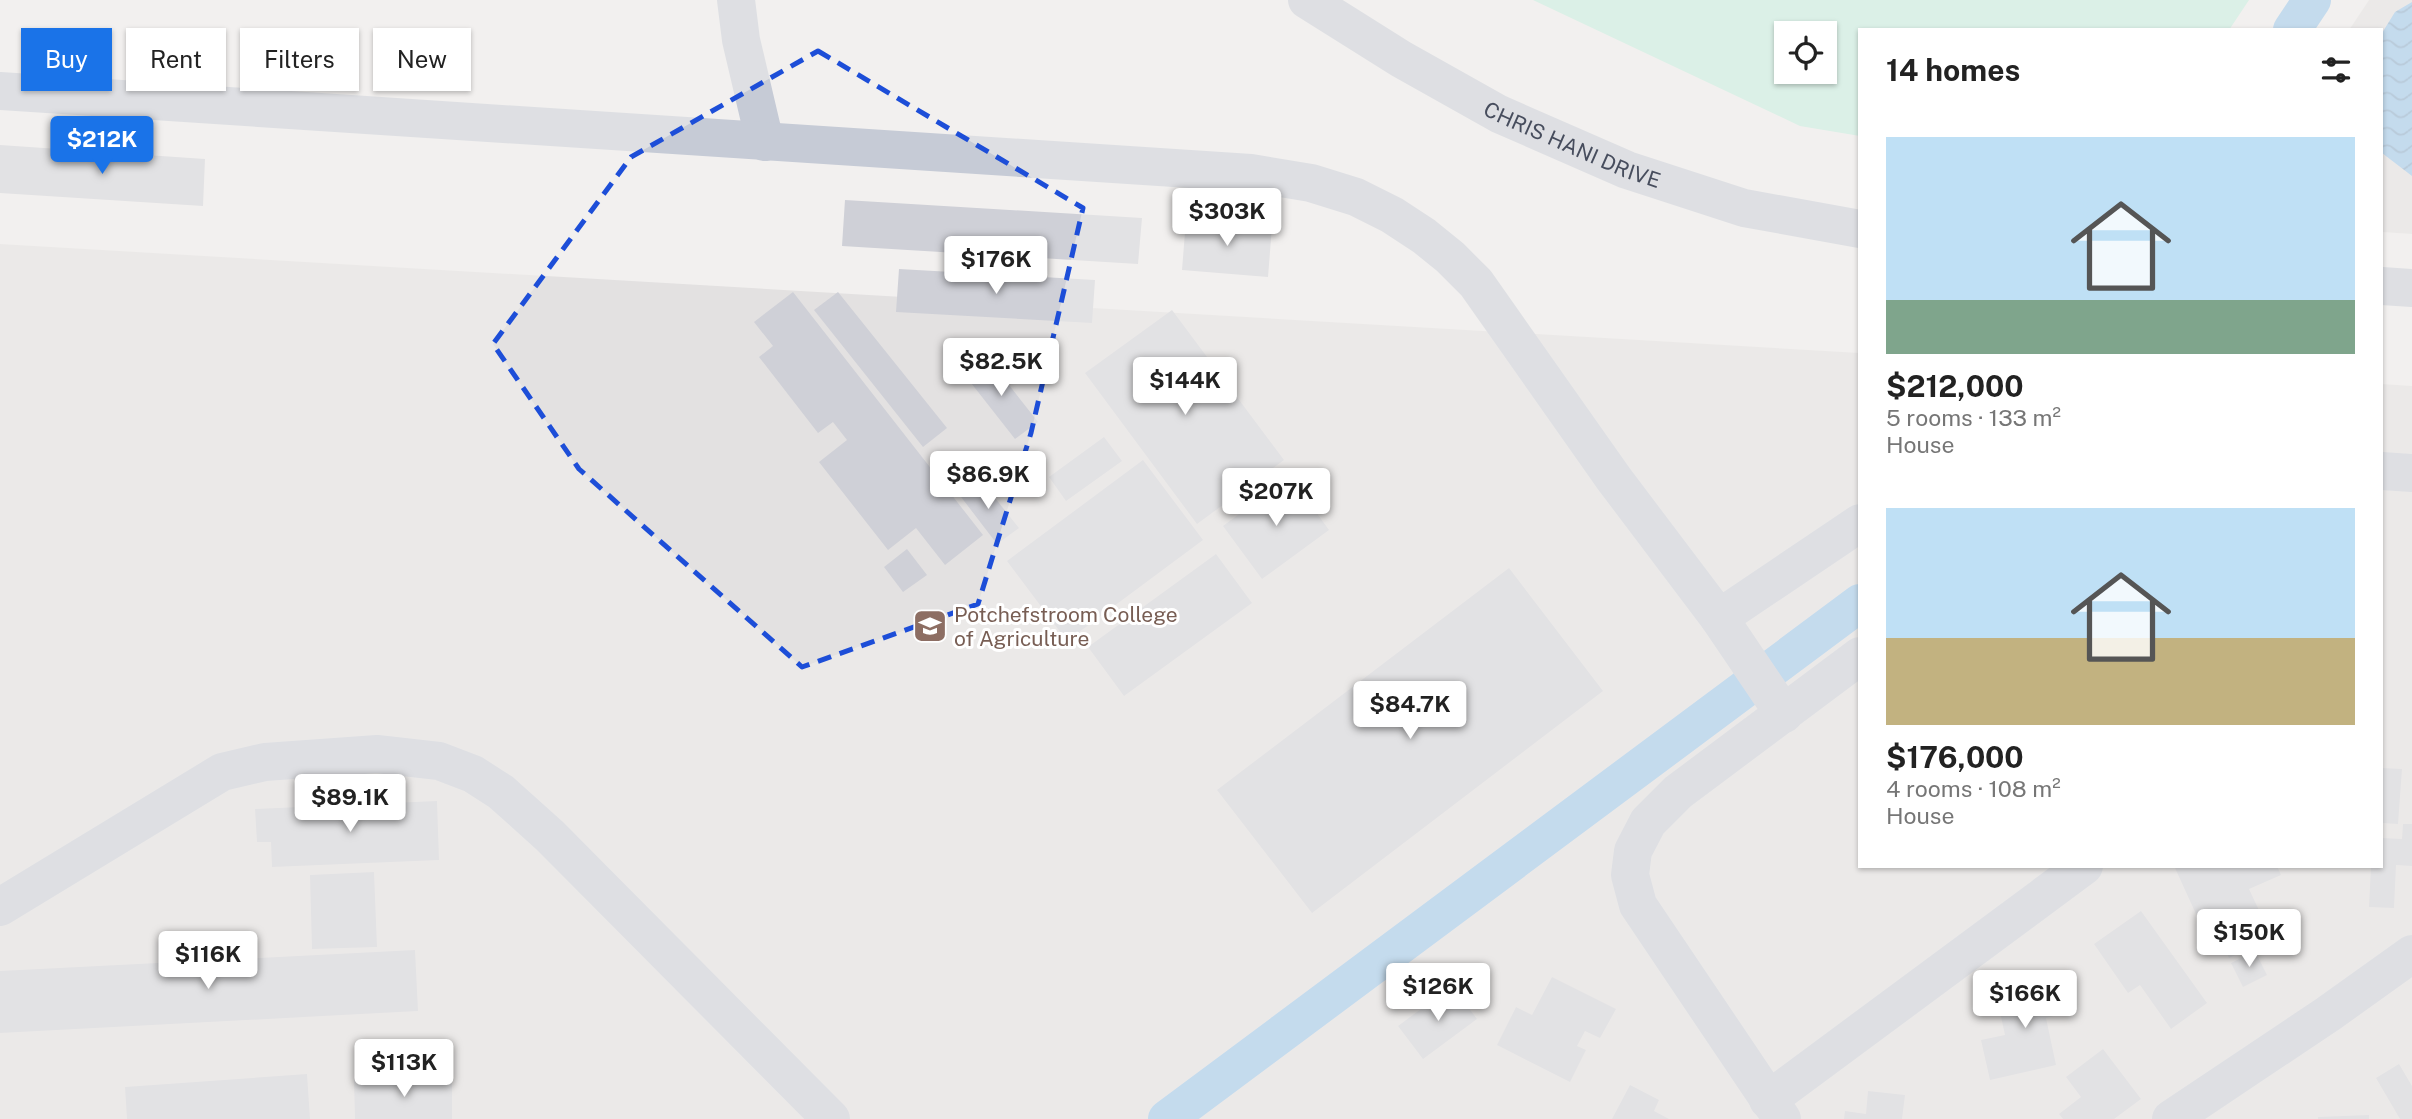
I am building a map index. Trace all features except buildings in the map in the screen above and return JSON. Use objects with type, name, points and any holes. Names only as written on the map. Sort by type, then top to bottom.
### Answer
[{"type":"street","points":[[736,0],[741,40],[765,142]]},
{"type":"street","name":"CHRIS HANI DRIVE","points":[[1307,0],[1401,59],[1499,114],[1627,170],[1744,208],[1858,229]]},
{"type":"street","points":[[0,91],[1251,173],[1311,183],[1356,197],[1392,215],[1424,236],[1476,283],[1614,479],[1719,618],[1767,690]]},
{"type":"street","points":[[2383,286],[2412,289]]},
{"type":"street","points":[[2383,471],[2412,473]]},
{"type":"street","points":[[1719,618],[1858,524]]},
{"type":"street","points":[[1858,657],[1767,690],[1678,792],[1648,822],[1633,851],[1630,875],[1638,905],[1775,1110],[2081,868]]},
{"type":"street","points":[[0,907],[222,772],[265,762],[377,754],[439,761],[473,774],[501,792],[550,836],[831,1119]]},
{"type":"street","points":[[2171,1119],[2412,954]]},
{"type":"highlighted area","points":[[818,51],[1083,208],[1031,433],[978,604],[802,667],[579,469],[493,344],[631,157]]},
{"type":"shaded area","points":[[2369,0],[2412,0],[2412,234],[2383,232],[2383,28],[2350,28]]},
{"type":"shaded area","name":"Potchefstroom College of Agriculture","points":[[0,244],[1858,353],[1858,868],[2383,868],[2383,384],[2412,386],[2412,1119],[0,1119]]},
{"type":"green space","points":[[1533,0],[2249,0],[2230,28],[1858,28],[1858,136],[1800,126]]},
{"type":"water","points":[[2412,2],[2412,176],[2383,154],[2383,31],[2395,12]]},
{"type":"waterway","points":[[2293,28],[2312,0]]},
{"type":"waterway","points":[[1167,1119],[1858,604]]},
{"type":"place","name":"Potchefstroom College of Agriculture","points":[[930,626]]}]
